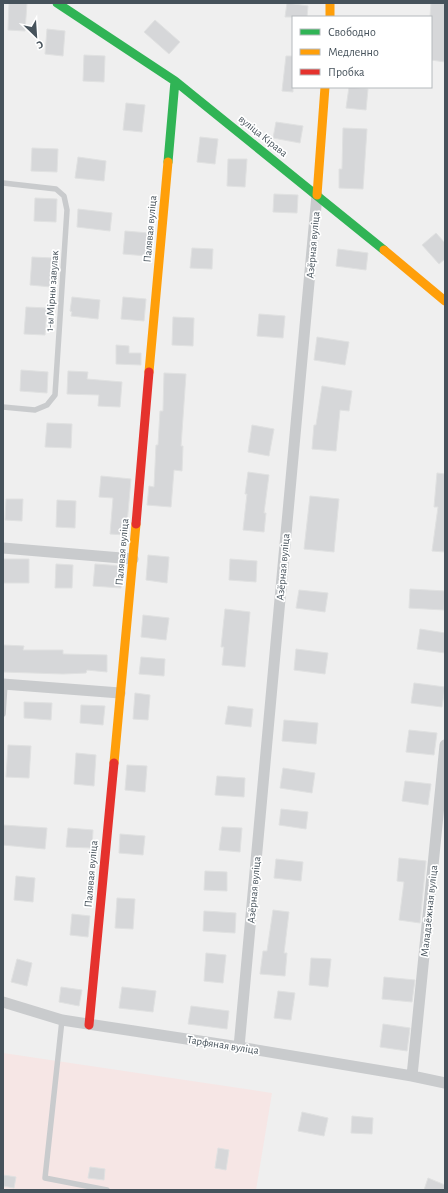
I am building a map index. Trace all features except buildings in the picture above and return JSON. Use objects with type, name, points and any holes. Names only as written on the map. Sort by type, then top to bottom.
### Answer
[{"type":"street","name":"вуліца Кірава","points":[[57,3],[175,81],[317,195],[445,301]]},
{"type":"street","points":[[330,3],[330,16]]},
{"type":"street","name":"Палявая вуліца","points":[[89,1025],[133,559],[175,81]]},
{"type":"street","name":"Азёрная вуліца","points":[[239,1047],[317,195],[325,88]]},
{"type":"street","points":[[3,548],[133,559]]},
{"type":"street","points":[[4,684],[120,693]]},
{"type":"street","name":"Маладзёжная вуліца","points":[[412,1076],[445,745]]},
{"type":"street","name":"Тарфяная вуліца","points":[[3,1002],[62,1020],[89,1025],[239,1047],[412,1076],[445,1083]]},
{"type":"lane","name":"1-ы Мірны завулак","points":[[3,183],[56,189],[64,196],[67,210],[55,395],[47,405],[35,410],[3,407]]},
{"type":"lane","points":[[3,714],[4,684]]},
{"type":"lane","points":[[62,1020],[45,1178],[107,1190]]},
{"type":"shaded area","points":[[3,1053],[272,1093],[256,1190],[3,1190]]},
{"type":"traffic: fast","points":[[57,3],[175,81],[384,250]]},
{"type":"traffic: fast","points":[[168,162],[175,81]]},
{"type":"traffic: slow","points":[[330,3],[330,16]]},
{"type":"traffic: slow","points":[[317,195],[325,88]]},
{"type":"traffic: slow","points":[[149,372],[168,162]]},
{"type":"traffic: slow","points":[[384,250],[445,301]]},
{"type":"traffic: slow","points":[[114,763],[136,524]]},
{"type":"traffic: jam","points":[[136,524],[149,372]]},
{"type":"traffic: jam","points":[[89,1025],[114,763]]}]
